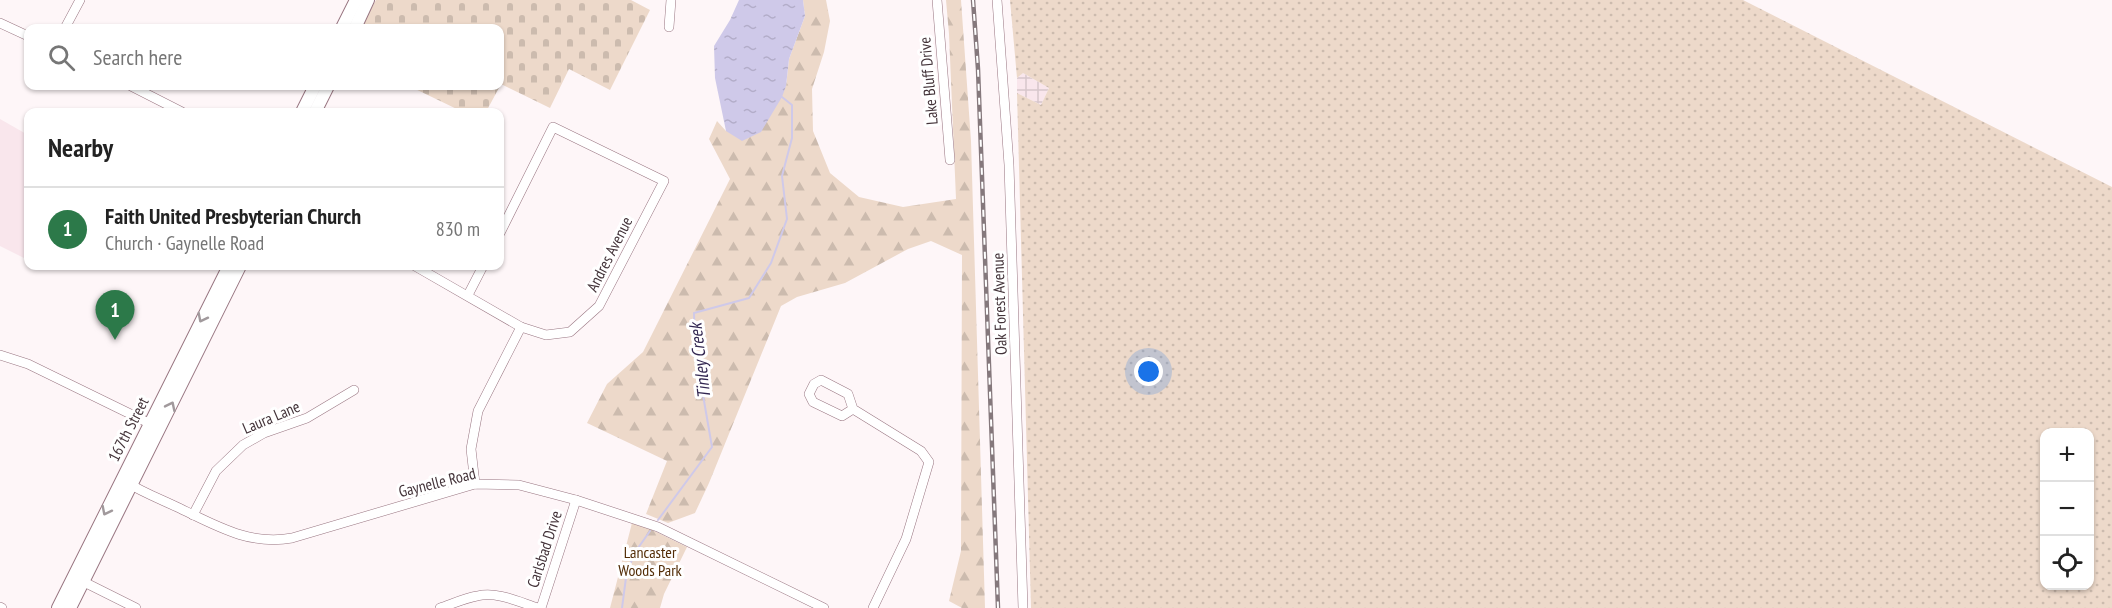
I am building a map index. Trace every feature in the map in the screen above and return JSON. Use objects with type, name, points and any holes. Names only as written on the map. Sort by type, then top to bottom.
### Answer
[{"type":"main road","points":[[344,24],[356,0]]},
{"type":"main road","points":[[357,24],[368,0]]},
{"type":"main road","points":[[304,108],[313,90]]},
{"type":"main road","points":[[317,108],[325,90]]},
{"type":"main road","name":"167th Street","points":[[155,426],[227,270]]},
{"type":"main road","name":"167th Street","points":[[58,608],[78,579],[155,426],[238,270]]},
{"type":"main road","name":"167th Street","points":[[70,608],[78,579]]},
{"type":"street","points":[[67,24],[80,0]]},
{"type":"street","points":[[669,27],[671,0]]},
{"type":"street","name":"Lake Bluff Drive","points":[[937,0],[950,160]]},
{"type":"street","name":"Oak Forest Avenue","points":[[997,0],[1010,165],[1023,608]]},
{"type":"street","points":[[0,23],[24,34]]},
{"type":"street","points":[[139,90],[174,108]]},
{"type":"street","name":"Andres Avenue","points":[[504,225],[553,127],[664,180],[599,306],[570,332],[546,335],[521,327]]},
{"type":"street","points":[[421,270],[521,327],[478,411],[471,449],[475,484]]},
{"type":"street","points":[[468,295],[481,270]]},
{"type":"street","points":[[0,355],[28,364],[155,426]]},
{"type":"street","points":[[853,409],[842,416],[813,402],[809,394],[814,384],[821,380],[848,394],[853,409],[921,451],[929,462],[906,539],[873,608]]},
{"type":"street","name":"Laura Lane","points":[[193,515],[216,471],[243,444],[264,433],[307,418],[354,390]]},
{"type":"street","name":"Gaynelle Road","points":[[127,482],[238,536],[265,540],[283,540],[475,484],[519,485],[658,526],[824,608]]},
{"type":"street","name":"Carlsbad Drive","points":[[540,608],[576,500]]},
{"type":"street","points":[[78,579],[136,608]]},
{"type":"street","points":[[440,608],[486,595],[540,608]]},
{"type":"shaded area","points":[[1023,73],[1049,88],[1041,105],[1017,93],[1017,78]]},
{"type":"shaded area","points":[[0,119],[24,133],[24,258],[0,246]]},
{"type":"green space","points":[[376,0],[631,0],[650,10],[610,90],[569,69],[550,108],[504,85],[504,24],[363,24]]},
{"type":"green space","points":[[803,0],[826,0],[830,21],[824,52],[812,89],[813,131],[830,173],[859,197],[903,207],[956,199],[946,0],[961,0],[971,141],[985,608],[962,608],[949,601],[961,551],[962,255],[931,241],[908,249],[845,283],[797,297],[781,306],[695,513],[668,523],[646,514],[667,461],[587,423],[607,384],[643,352],[730,179],[709,139],[717,121],[726,131],[786,86],[789,59],[805,16]]},
{"type":"green space","points":[[1010,0],[1743,0],[2112,187],[2112,608],[1031,608],[1017,93],[1041,105],[1049,88],[1023,73],[1017,78]]},
{"type":"green space","points":[[417,90],[498,90],[488,108],[455,108]]},
{"type":"green space","name":"Lancaster Woods Park","points":[[632,523],[648,528],[687,547],[664,594],[660,608],[610,608]]},
{"type":"water","points":[[739,0],[803,0],[805,16],[789,59],[786,86],[782,97],[761,132],[742,141],[726,131],[715,78],[714,46]]},
{"type":"waterway","name":"Tinley Creek","points":[[658,520],[712,447],[695,349],[694,313],[749,298],[771,263],[787,219],[782,176],[792,138],[792,105],[782,97]]},
{"type":"waterway","name":"Tinley Creek","points":[[622,608],[627,570],[650,531]]},
{"type":"railway","points":[[973,0],[978,69],[998,608]]},
{"type":"place","name":"Faith United Presbyterian Church","points":[[115,340]]}]
